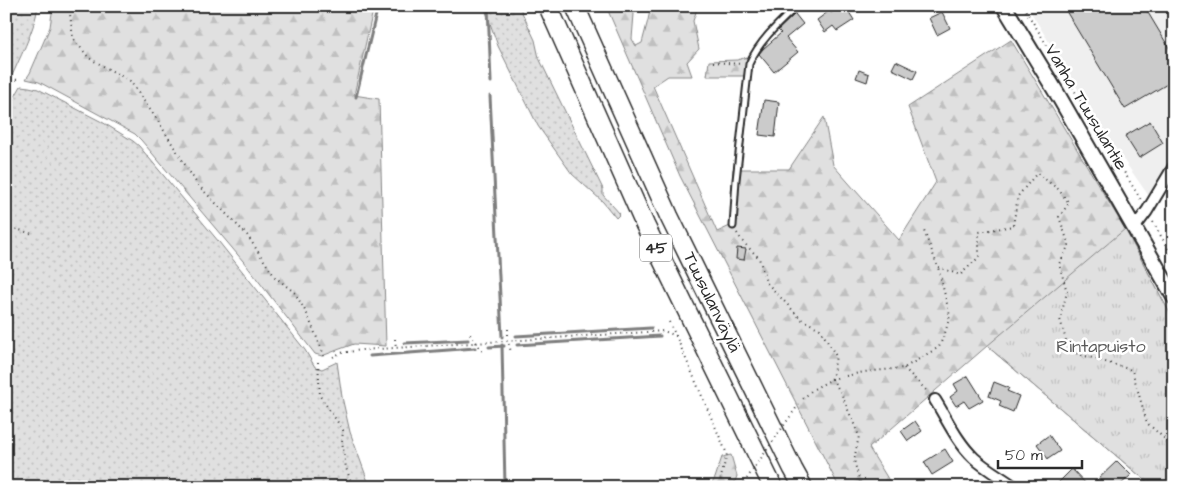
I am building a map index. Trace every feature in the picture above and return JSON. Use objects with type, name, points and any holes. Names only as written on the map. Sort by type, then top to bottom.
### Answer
[{"type":"highway","name":"Tuusulanväylä","points":[[548,6],[645,225],[773,487]]},
{"type":"highway","name":"Tuusulanväylä","points":[[575,6],[669,216],[803,487]]},
{"type":"main road","name":"Vanha Tuusulantie","points":[[1004,6],[1058,95],[1174,298]]},
{"type":"street","points":[[1135,228],[1174,166]]},
{"type":"street","points":[[935,400],[958,439],[972,456],[1015,487]]},
{"type":"lane","points":[[733,226],[736,180],[749,64],[754,52],[779,23],[797,6]]},
{"type":"path","points":[[66,6],[70,14],[73,38],[89,58],[130,82],[158,121],[197,184],[247,235],[275,277],[295,293],[307,314],[322,350],[324,360]]},
{"type":"path","points":[[1023,6],[1174,259]]},
{"type":"path","points":[[713,62],[749,64]]},
{"type":"path","points":[[6,78],[18,80]]},
{"type":"path","points":[[938,267],[960,275],[979,257],[979,232],[1013,226],[1018,196],[1037,173],[1058,189],[1069,203],[1059,217],[1069,245],[1059,264],[1067,292],[1060,319],[1069,351],[1132,370],[1147,423],[1174,448]]},
{"type":"path","points":[[6,226],[33,234]]},
{"type":"path","points":[[733,226],[742,241],[760,258],[766,282],[801,319],[820,329],[836,356],[832,379],[841,393],[859,436],[854,460],[861,487]]},
{"type":"path","points":[[741,487],[801,401],[812,390],[832,379],[864,372],[904,368],[939,347],[950,316],[938,267],[924,231]]},
{"type":"path","points":[[669,322],[726,454],[717,487]]},
{"type":"path","points":[[508,329],[508,341],[511,352]]},
{"type":"path","points":[[333,357],[340,353],[362,350],[664,331],[676,336]]},
{"type":"path","points":[[470,334],[483,352]]},
{"type":"path","points":[[395,339],[396,348]]},
{"type":"path","points":[[318,362],[320,396],[343,430],[342,441],[346,468],[353,487]]},
{"type":"path","points":[[904,368],[935,400]]},
{"type":"shaded area","points":[[1027,6],[1174,6],[1174,160],[1151,199],[1106,135]]},
{"type":"green space","points":[[6,6],[38,6],[30,36],[9,83],[6,83]]},
{"type":"green space","points":[[53,6],[374,6],[354,95],[379,99],[386,346],[354,344],[322,356],[315,354],[243,261],[135,134],[39,82],[26,79],[50,27]]},
{"type":"green space","points":[[484,6],[519,6],[535,40],[539,58],[603,189],[603,195],[620,214],[616,218],[603,202],[572,174],[538,126],[498,46]]},
{"type":"green space","points":[[606,6],[631,6],[634,14],[632,39],[636,46],[642,43],[651,6],[698,6],[693,21],[699,49],[687,62],[692,76],[668,76],[653,86],[717,232],[730,226],[733,169],[789,169],[824,117],[833,165],[899,240],[936,182],[908,107],[1011,40],[1125,229],[1174,321],[1174,487],[1153,487],[987,346],[869,448],[893,487],[839,487],[680,176]]},
{"type":"green space","points":[[747,57],[744,76],[707,76],[709,61],[737,60]]},
{"type":"green space","points":[[21,86],[38,89],[102,122],[139,146],[219,242],[305,350],[315,367],[322,369],[337,362],[350,432],[370,487],[6,487],[6,112]]},
{"type":"green space","name":"Rintapuisto","points":[[1125,229],[1174,321],[1174,487],[1153,487],[987,346]]},
{"type":"green space","points":[[731,455],[737,476],[733,487],[710,487],[722,457]]},
{"type":"building","points":[[841,6],[845,6],[854,20],[837,31],[833,26],[825,32],[817,20],[829,11],[831,13]]},
{"type":"building","points":[[1063,6],[1144,6],[1174,56],[1174,80],[1125,109]]},
{"type":"building","points":[[942,12],[950,28],[937,35],[929,18]]},
{"type":"building","points":[[795,14],[803,24],[786,38],[798,52],[774,72],[759,54],[781,33],[778,30]]},
{"type":"building","points":[[896,61],[917,71],[913,79],[892,69]]},
{"type":"building","points":[[859,70],[869,74],[867,82],[856,78]]},
{"type":"building","points":[[764,100],[779,102],[775,137],[759,135]]},
{"type":"building","points":[[1150,121],[1163,143],[1139,158],[1125,136]]},
{"type":"building","points":[[737,248],[746,249],[744,260],[736,259]]},
{"type":"building","points":[[968,376],[983,400],[969,408],[964,401],[956,406],[950,397],[958,391],[954,384]]},
{"type":"building","points":[[994,382],[1009,388],[1007,391],[1019,396],[1013,412],[999,406],[1001,401],[989,396]]},
{"type":"building","points":[[915,421],[922,431],[908,441],[901,431]]},
{"type":"building","points":[[1049,435],[1060,451],[1048,459],[1037,444]]},
{"type":"building","points":[[945,449],[953,462],[932,475],[924,462]]},
{"type":"building","points":[[1117,461],[1131,475],[1118,487],[1101,487],[1096,481]]},
{"type":"building","points":[[1072,469],[1089,487],[1054,487]]},
{"type":"waterway","points":[[356,97],[378,6]]},
{"type":"waterway","points":[[488,6],[491,82]]},
{"type":"waterway","points":[[490,96],[502,337]]},
{"type":"waterway","points":[[516,336],[651,328]]},
{"type":"waterway","points":[[517,345],[660,336]]},
{"type":"waterway","points":[[405,343],[468,340]]},
{"type":"waterway","points":[[502,345],[505,487]]},
{"type":"waterway","points":[[489,347],[504,346]]},
{"type":"waterway","points":[[370,356],[475,348]]}]
